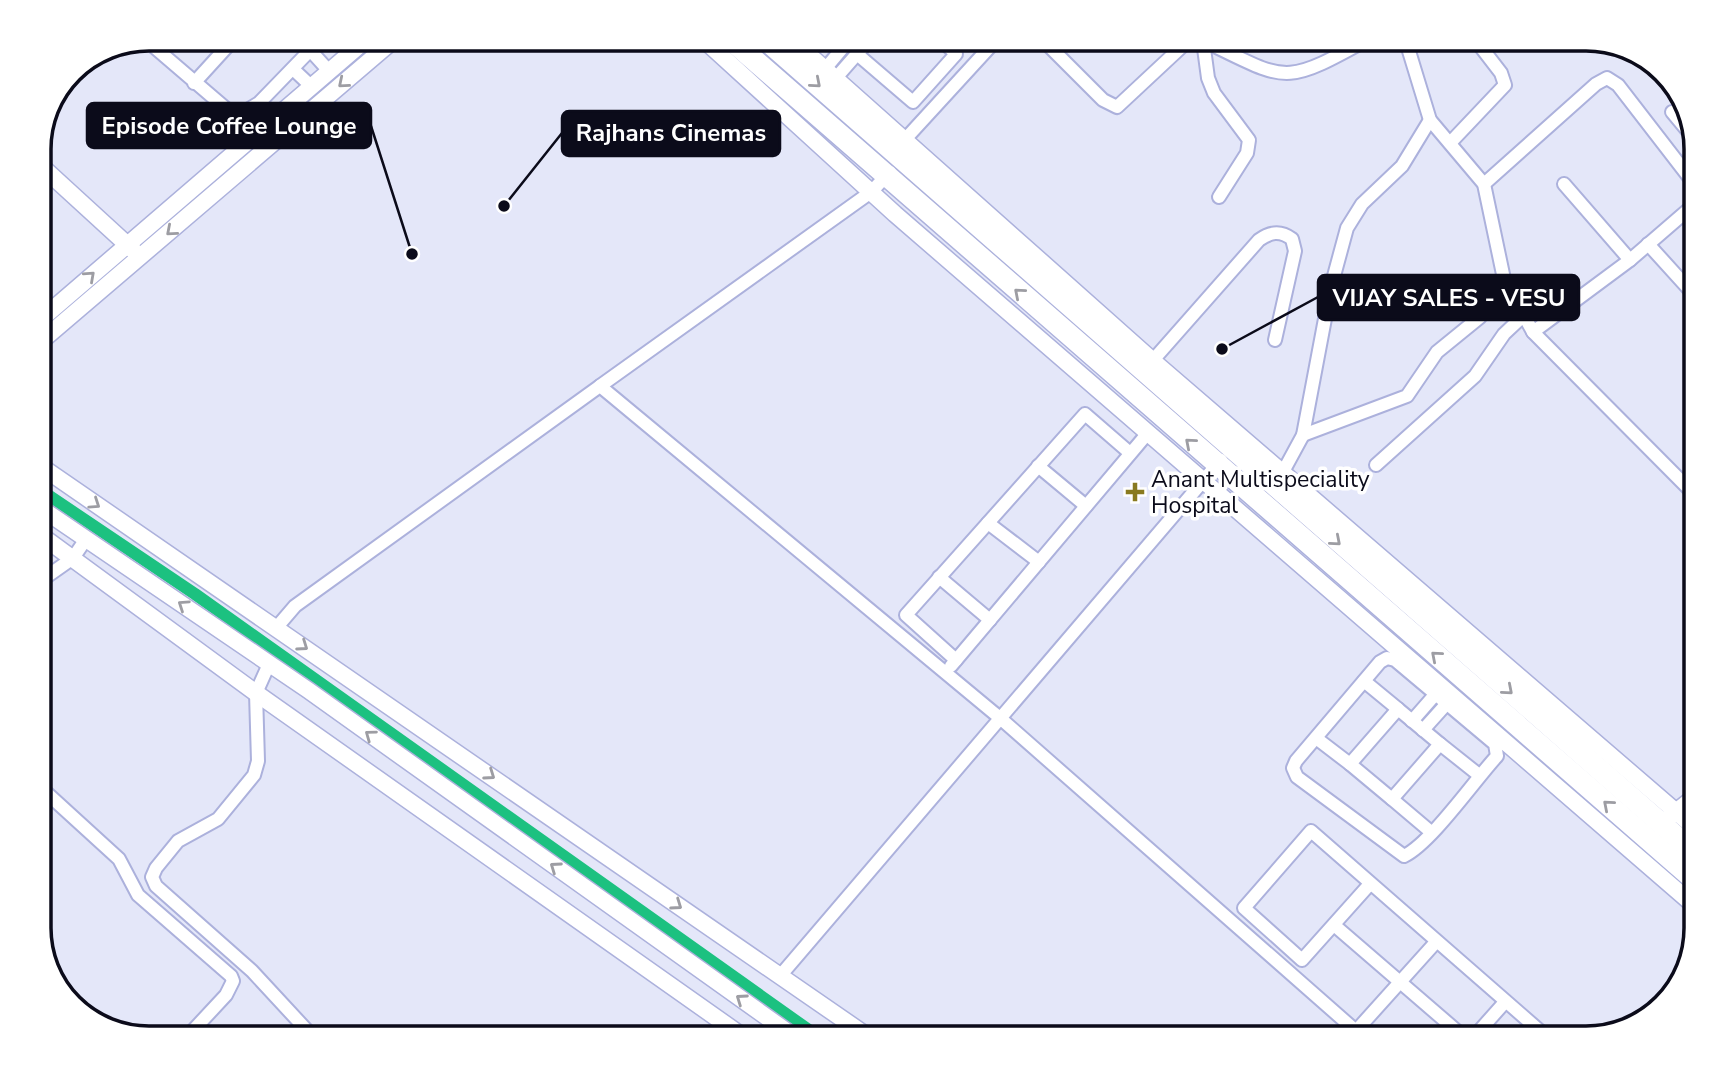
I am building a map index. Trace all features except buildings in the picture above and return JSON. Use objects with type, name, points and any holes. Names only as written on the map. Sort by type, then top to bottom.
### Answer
[{"type":"main road","points":[[744,51],[886,176],[1210,474],[1661,824],[1684,861]]},
{"type":"main road","points":[[780,51],[900,150],[1148,367],[1231,449],[1279,480],[1684,844]]},
{"type":"street","points":[[158,51],[230,112],[239,115],[259,103],[309,51]]},
{"type":"street","points":[[194,83],[223,51]]},
{"type":"street","points":[[311,51],[329,71]]},
{"type":"street","points":[[51,310],[353,51]]},
{"type":"street","points":[[51,333],[381,51]]},
{"type":"street","points":[[716,51],[871,192],[1147,434],[1210,474],[1444,696],[1495,744],[1497,756],[1413,852],[1404,856],[1396,853],[1297,777],[1293,768],[1296,761],[1364,681],[1387,658],[1395,660],[1444,696],[1684,897]]},
{"type":"street","points":[[804,51],[830,74],[900,150]]},
{"type":"street","points":[[830,74],[843,51]]},
{"type":"street","points":[[830,74],[860,51]]},
{"type":"street","points":[[858,54],[913,102],[956,54],[953,51]]},
{"type":"street","points":[[277,627],[295,606],[871,192],[886,176],[900,150],[987,51]]},
{"type":"street","points":[[1054,51],[1103,100],[1117,107],[1183,51]]},
{"type":"street","points":[[1201,51],[1211,86],[1249,140],[1247,153],[1219,197]]},
{"type":"street","points":[[1223,51],[1268,72],[1290,76],[1316,68],[1347,51]]},
{"type":"street","points":[[1409,51],[1430,120],[1484,184],[1504,279],[1522,317],[1533,332],[1684,484]]},
{"type":"street","points":[[1450,143],[1505,85],[1501,73],[1484,51]]},
{"type":"street","points":[[293,68],[311,86]]},
{"type":"street","points":[[1484,184],[1596,84],[1607,78],[1618,85],[1684,170]]},
{"type":"street","points":[[1672,112],[1680,122]]},
{"type":"street","points":[[1275,340],[1295,251],[1292,239],[1280,233],[1271,233],[1259,240],[1148,367],[1279,480],[1303,435],[1331,287],[1347,228],[1362,204],[1402,166],[1430,120]]},
{"type":"street","points":[[51,175],[141,257]]},
{"type":"street","points":[[1564,184],[1629,260]]},
{"type":"street","points":[[1533,332],[1629,260],[1684,213]]},
{"type":"street","points":[[1648,244],[1684,284]]},
{"type":"street","points":[[1303,435],[1406,396],[1437,352],[1480,317],[1504,279]]},
{"type":"street","points":[[1376,465],[1475,376],[1504,334],[1522,317]]},
{"type":"street","points":[[600,386],[1000,718],[1350,1026]]},
{"type":"street","points":[[956,660],[906,615],[1085,414],[1130,453]]},
{"type":"street","points":[[945,673],[1147,434]]},
{"type":"street","points":[[780,976],[1231,449]]},
{"type":"street","points":[[1038,466],[1086,506]]},
{"type":"street","points":[[51,473],[853,1026]]},
{"type":"street","points":[[51,515],[269,664],[779,1026]]},
{"type":"street","points":[[988,523],[1039,562]]},
{"type":"street","points":[[51,574],[73,558],[86,539]]},
{"type":"street","points":[[51,542],[256,692],[728,1026]]},
{"type":"street","points":[[939,577],[990,620]]},
{"type":"street","points":[[269,664],[256,692],[258,761],[254,775],[218,819],[178,841],[152,877],[156,886],[252,971],[303,1026]]},
{"type":"street","points":[[1364,681],[1479,775]]},
{"type":"street","points":[[1412,721],[1444,696]]},
{"type":"street","points":[[1423,730],[1444,696]]},
{"type":"street","points":[[1350,764],[1398,709]]},
{"type":"street","points":[[1316,738],[1431,832]]},
{"type":"street","points":[[1392,799],[1440,744]]},
{"type":"street","points":[[51,797],[120,859],[138,895],[231,976],[231,989],[197,1026]]},
{"type":"street","points":[[1661,824],[1684,806]]},
{"type":"street","points":[[1661,824],[1684,827]]},
{"type":"street","points":[[1369,884],[1301,960],[1244,908],[1311,831],[1534,1026]]},
{"type":"street","points":[[1334,925],[1440,1026]]},
{"type":"street","points":[[1367,1026],[1397,986],[1436,942]]},
{"type":"street","points":[[1397,986],[1449,1026]]},
{"type":"street","points":[[1484,1026],[1505,1002]]},
{"type":"waterway","points":[[51,497],[195,594],[803,1026]]},
{"type":"place","name":"Rajhans Cinemas","points":[[504,206]]},
{"type":"place","name":"Episode Coffee Lounge","points":[[412,254]]},
{"type":"place","name":"VIJAY SALES - VESU","points":[[1222,349]]},
{"type":"place","name":"Anant Multispeciality Hospital","points":[[1135,492]]}]
